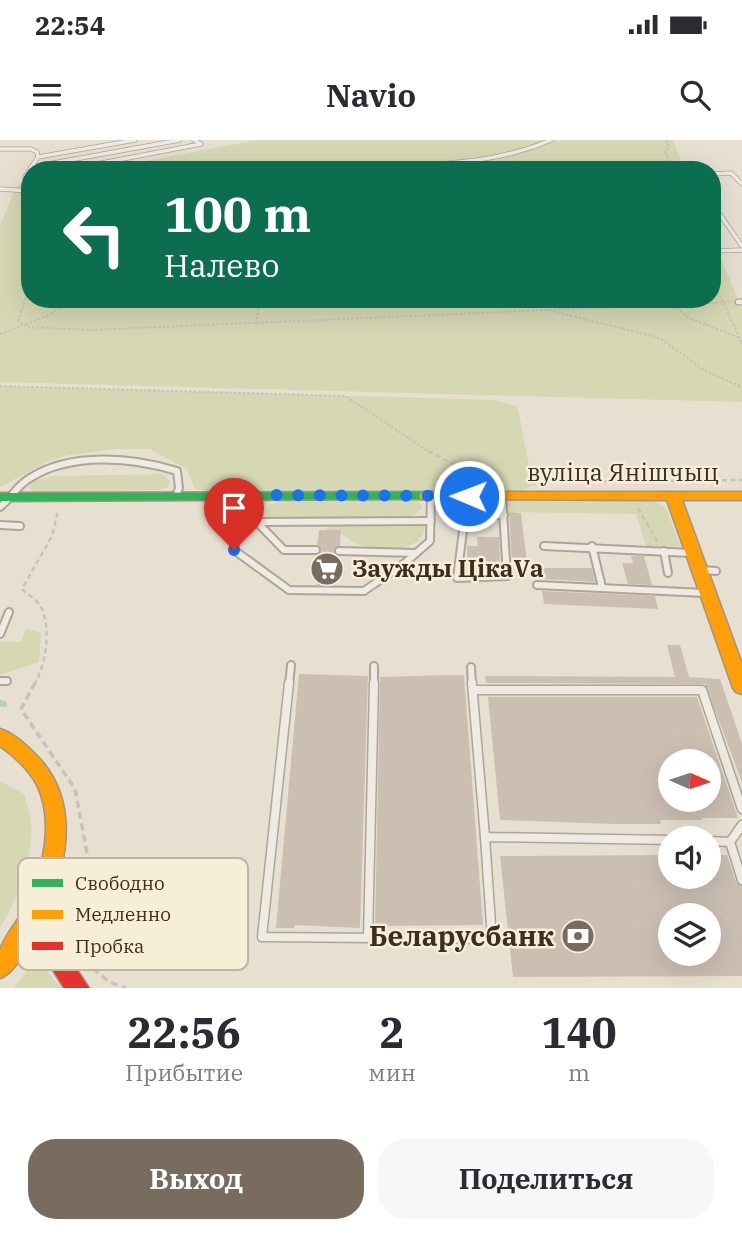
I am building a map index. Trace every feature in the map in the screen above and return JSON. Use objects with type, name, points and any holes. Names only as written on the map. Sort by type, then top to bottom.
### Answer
[{"type":"street","name":"вуліца Янішчыц","points":[[4,501],[251,495],[742,496]]},
{"type":"street","points":[[673,496],[691,553],[742,688]]},
{"type":"street","points":[[0,737],[17,747],[31,762],[51,793],[56,833],[51,858]]},
{"type":"street","points":[[0,968],[18,938]]},
{"type":"street","points":[[65,970],[77,988]]},
{"type":"lane","points":[[36,161],[38,158],[135,140]]},
{"type":"lane","points":[[64,161],[180,140]]},
{"type":"lane","points":[[112,161],[201,144],[194,140]]},
{"type":"lane","points":[[491,161],[551,140]]},
{"type":"lane","points":[[0,149],[32,149],[37,152],[38,158]]},
{"type":"lane","points":[[721,174],[731,173],[742,184]]},
{"type":"lane","points":[[0,189],[21,190]]},
{"type":"lane","points":[[721,216],[741,244],[721,249]]},
{"type":"lane","points":[[4,501],[32,475],[69,461],[149,462],[177,471],[179,488],[176,496]]},
{"type":"lane","points":[[249,514],[251,495]]},
{"type":"lane","points":[[249,514],[241,518],[234,550],[289,590],[364,591],[430,541],[431,495]]},
{"type":"lane","points":[[469,496],[471,514],[463,531],[457,578],[507,576],[504,515],[507,496]]},
{"type":"lane","points":[[249,514],[284,550],[316,551]]},
{"type":"lane","points":[[471,514],[504,515]]},
{"type":"lane","points":[[257,522],[431,521]]},
{"type":"lane","points":[[0,525],[20,526]]},
{"type":"lane","points":[[544,546],[691,553]]},
{"type":"lane","points":[[592,547],[602,587]]},
{"type":"lane","points":[[339,551],[416,553]]},
{"type":"lane","points":[[664,551],[668,573]]},
{"type":"lane","points":[[698,570],[716,571]]},
{"type":"lane","points":[[537,585],[707,593]]},
{"type":"lane","points":[[0,634],[9,612]]},
{"type":"lane","points":[[291,665],[262,937],[492,939],[471,667]]},
{"type":"lane","points":[[368,938],[374,666]]},
{"type":"lane","points":[[474,690],[702,691],[742,810]]},
{"type":"lane","points":[[730,842],[742,825]]},
{"type":"lane","points":[[485,837],[658,841]]},
{"type":"lane","points":[[721,842],[730,842]]},
{"type":"lane","points":[[730,842],[742,880]]},
{"type":"path","points":[[666,140],[669,146],[665,151],[669,161]]},
{"type":"path","points":[[508,157],[516,161]]},
{"type":"path","points":[[721,298],[742,343]]},
{"type":"path","points":[[723,302],[740,302]]},
{"type":"path","points":[[22,308],[18,321],[27,327],[90,330],[570,308]]},
{"type":"path","points":[[0,334],[27,327],[63,308]]},
{"type":"path","points":[[256,324],[259,308]]},
{"type":"path","points":[[674,308],[721,333],[740,338]]},
{"type":"path","points":[[545,309],[660,338],[705,371],[742,387]]},
{"type":"path","points":[[0,386],[345,396],[427,451],[507,496]]},
{"type":"path","points":[[625,479],[635,496],[638,510],[664,551]]},
{"type":"path","points":[[531,482],[625,479],[742,480]]},
{"type":"path","points":[[43,669],[46,627],[44,616],[41,606],[23,589],[26,579],[52,537],[58,503]]},
{"type":"green space","points":[[257,140],[673,140],[681,161],[146,161]]},
{"type":"green space","points":[[21,184],[21,308],[721,308],[721,259],[742,309],[742,402],[0,382],[0,226],[17,185]]},
{"type":"green space","points":[[0,386],[494,400],[517,406],[536,485],[517,492],[205,491],[194,488],[187,469],[149,449],[116,449],[64,456],[0,487]]},
{"type":"green space","points":[[163,474],[170,482],[168,487],[158,490],[36,492],[27,488],[34,481],[53,476]]},
{"type":"green space","points":[[649,498],[666,508],[681,547],[646,546],[636,514],[506,512],[506,504],[509,501]]},
{"type":"green space","points":[[284,501],[418,501],[422,508],[415,515],[399,519],[275,519],[266,516],[269,505]]},
{"type":"green space","points":[[342,523],[358,527],[425,524],[418,541],[390,550],[369,548],[355,543],[341,534],[341,530],[326,530],[328,526]]},
{"type":"green space","points":[[26,628],[41,633],[39,662],[0,675],[0,642],[21,642]]},
{"type":"green space","points":[[0,781],[24,794],[31,833],[28,858],[18,858],[18,890],[0,928]]},
{"type":"green space","points":[[28,970],[47,970],[61,988],[14,988]]},
{"type":"building","points":[[509,512],[521,513],[527,563],[512,563]]},
{"type":"building","points":[[319,530],[341,530],[340,545],[333,550],[338,557],[337,575],[331,575],[330,585],[317,585],[318,574],[314,574],[316,556],[322,551],[317,545]]},
{"type":"building","points":[[477,537],[499,537],[500,562],[494,562],[495,569],[468,569],[467,546],[478,546]]},
{"type":"building","points":[[631,556],[644,556],[652,585],[628,584],[622,563],[633,563]]},
{"type":"building","points":[[540,568],[592,568],[595,582],[541,579]]},
{"type":"building","points":[[542,591],[655,596],[658,609],[544,604]]},
{"type":"building","points":[[667,645],[680,645],[689,677],[720,679],[742,744],[742,782],[705,684],[486,683],[485,676],[675,677]]},
{"type":"building","points":[[299,674],[368,676],[360,928],[295,925],[294,928],[276,928]]},
{"type":"building","points":[[464,675],[483,925],[375,926],[380,677]]},
{"type":"building","points":[[488,697],[697,697],[715,749],[658,749],[658,812],[721,812],[721,768],[738,818],[660,820],[661,824],[500,820]]},
{"type":"building","points":[[658,855],[658,889],[721,889],[721,855],[727,855],[736,882],[742,886],[742,976],[513,977],[500,856]]},
{"type":"waterway","points":[[0,703],[4,704]]},
{"type":"traffic: fast","points":[[0,497],[426,496]]},
{"type":"traffic: slow","points":[[426,496],[742,496]]},
{"type":"traffic: slow","points":[[673,496],[742,688]]},
{"type":"traffic: slow","points":[[0,736],[30,760],[42,775],[50,792],[56,838],[53,858]]},
{"type":"traffic: slow","points":[[0,968],[18,941]]},
{"type":"traffic: jam","points":[[65,970],[77,988]]},
{"type":"place","name":"Заужды ЦікаVа","points":[[327,569]]},
{"type":"place","name":"Беларусбанк","points":[[578,936]]},
{"type":"route","points":[[234,550],[241,518],[249,514],[251,495],[469,496]]}]
